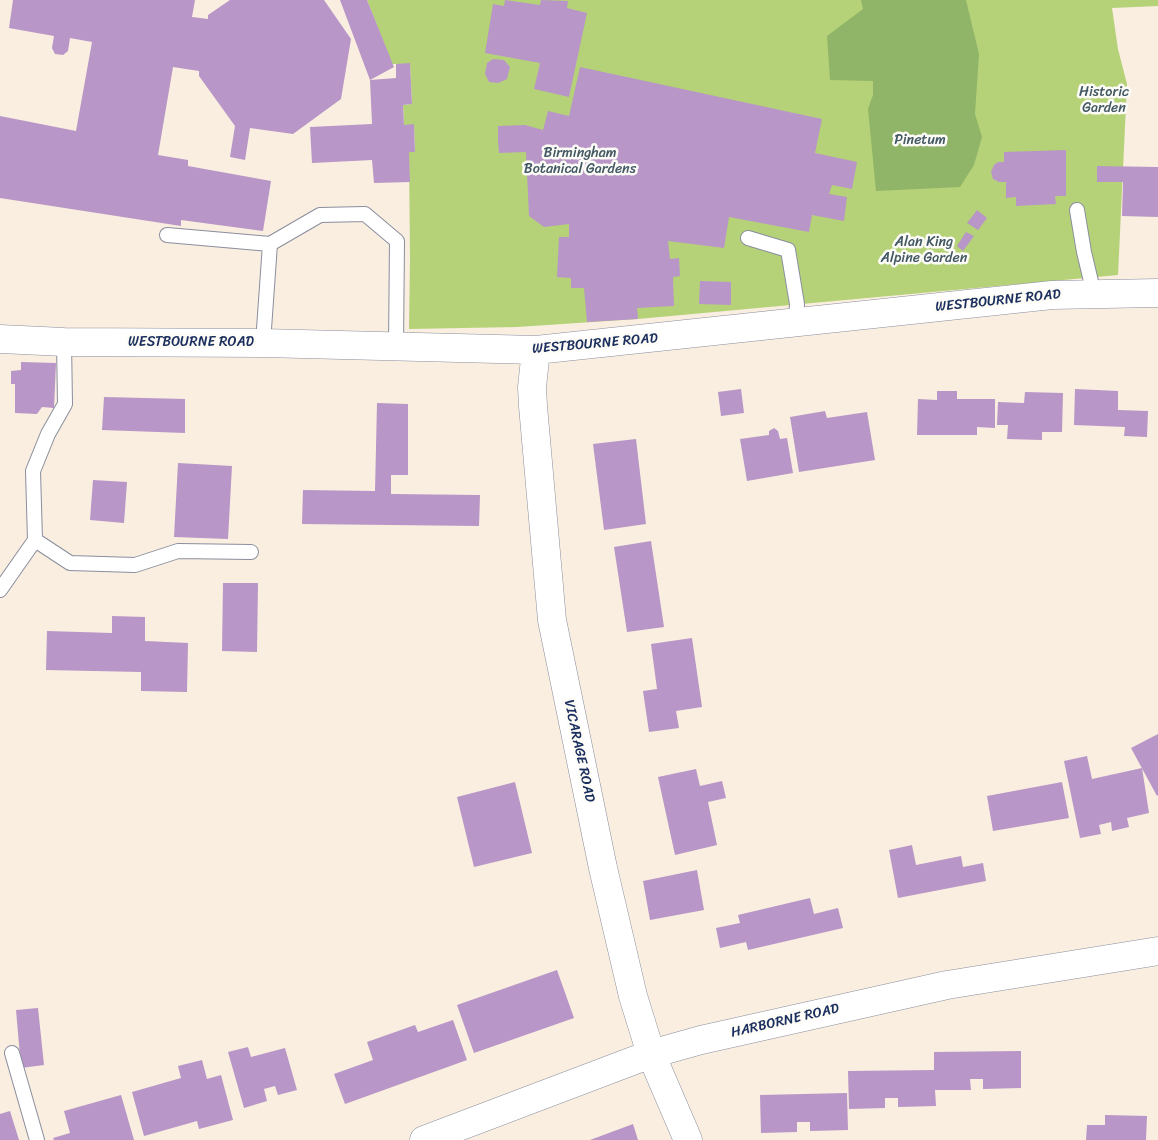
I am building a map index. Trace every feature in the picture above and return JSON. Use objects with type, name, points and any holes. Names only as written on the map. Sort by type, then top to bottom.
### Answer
[{"type":"main road","name":"WESTBOURNE ROAD","points":[[0,339],[64,342],[263,343],[536,350],[1052,295],[1158,293]]},
{"type":"main road","name":"VICARAGE ROAD","points":[[536,350],[532,387],[533,406],[552,620],[602,868],[633,996],[652,1054],[688,1140]]},
{"type":"main road","name":"HARBORNE ROAD","points":[[424,1140],[652,1054],[716,1036],[947,985],[1158,951]]},
{"type":"lane","points":[[1077,210],[1094,294]]},
{"type":"lane","points":[[167,235],[270,244],[320,215],[365,214],[397,241],[396,346]]},
{"type":"lane","points":[[748,238],[788,250],[798,304],[796,322]]},
{"type":"lane","points":[[263,343],[270,244]]},
{"type":"lane","points":[[0,590],[35,540],[34,471],[48,434],[65,404],[64,342]]},
{"type":"lane","points":[[35,540],[70,563],[135,565],[178,551],[251,552]]},
{"type":"lane","points":[[12,1053],[37,1140]]},
{"type":"green space","name":"Birmingham Botanical Gardens","points":[[367,0],[1158,0],[1158,6],[1112,8],[1118,49],[1127,84],[1118,275],[638,319],[517,327],[409,329],[409,152],[415,151],[414,125],[404,125],[403,105],[412,104],[410,64],[392,64]]},
{"type":"green space","name":"Pinetum","points":[[861,0],[966,0],[979,54],[975,114],[982,137],[974,165],[960,187],[876,191],[868,109],[873,95],[873,81],[830,80],[827,36],[863,9]]},
{"type":"building","points":[[13,0],[195,0],[192,17],[208,19],[208,15],[230,0],[324,0],[351,39],[341,99],[293,134],[250,128],[245,160],[230,157],[235,126],[199,76],[199,71],[173,67],[158,155],[188,160],[188,166],[271,181],[263,231],[181,220],[181,226],[0,198],[0,116],[76,131],[92,42],[70,38],[68,51],[63,55],[55,54],[52,48],[54,36],[9,28]]},
{"type":"building","points":[[340,0],[367,0],[394,67],[370,80]]},
{"type":"building","points":[[505,0],[540,5],[541,0],[568,1],[567,8],[587,13],[569,97],[534,89],[540,63],[485,53],[493,4],[504,6]]},
{"type":"building","points":[[493,59],[504,60],[510,67],[507,79],[498,83],[489,82],[485,74],[487,63]]},
{"type":"building","points":[[410,63],[412,104],[403,105],[404,125],[414,124],[415,152],[409,152],[410,182],[374,183],[372,160],[312,163],[310,127],[372,124],[370,80],[396,78],[396,64]]},
{"type":"building","points":[[580,67],[822,119],[815,153],[857,162],[852,189],[832,185],[829,194],[847,197],[844,221],[812,215],[809,232],[729,217],[724,248],[668,241],[670,259],[679,258],[680,276],[673,277],[674,306],[637,308],[638,319],[587,322],[584,288],[571,288],[571,278],[557,277],[559,237],[569,237],[569,224],[544,227],[529,216],[526,152],[499,153],[498,140],[498,126],[525,125],[543,130],[548,111],[569,116]]},
{"type":"building","points":[[1066,150],[1066,196],[1055,196],[1056,204],[1016,206],[1016,197],[1006,198],[1006,182],[999,182],[993,179],[991,172],[994,165],[998,162],[1004,162],[1004,152]]},
{"type":"building","points":[[1097,166],[1158,167],[1158,217],[1122,216],[1123,182],[1097,182]]},
{"type":"building","points":[[977,210],[987,218],[978,230],[967,223]]},
{"type":"building","points":[[966,232],[974,236],[963,251],[957,246]]},
{"type":"building","points":[[700,281],[731,282],[731,305],[699,304]]},
{"type":"building","points":[[21,362],[56,363],[54,408],[42,407],[37,414],[15,413],[15,384],[11,384],[11,371],[21,370]]},
{"type":"building","points":[[741,389],[744,413],[721,416],[718,392]]},
{"type":"building","points":[[1075,389],[1118,391],[1118,410],[1148,411],[1147,437],[1124,436],[1125,427],[1074,425]]},
{"type":"building","points":[[937,391],[957,391],[957,399],[995,399],[995,428],[977,427],[977,435],[917,435],[918,399],[937,400]]},
{"type":"building","points":[[1025,392],[1063,393],[1062,432],[1042,432],[1042,440],[1007,439],[1008,425],[997,425],[998,402],[1024,403]]},
{"type":"building","points":[[104,397],[185,399],[185,433],[102,430]]},
{"type":"building","points":[[377,403],[408,404],[408,475],[391,475],[391,494],[480,495],[479,526],[302,524],[303,490],[375,491]]},
{"type":"building","points":[[825,411],[827,418],[867,412],[875,460],[799,472],[790,417]]},
{"type":"building","points":[[774,428],[778,431],[780,439],[787,438],[793,473],[747,481],[740,439],[769,435],[769,431]]},
{"type":"building","points":[[636,439],[646,524],[604,530],[593,444]]},
{"type":"building","points":[[178,463],[232,466],[228,539],[174,537]]},
{"type":"building","points":[[93,480],[127,482],[124,523],[90,520]]},
{"type":"building","points":[[651,541],[664,627],[627,632],[614,547]]},
{"type":"building","points":[[223,583],[258,583],[257,652],[222,651]]},
{"type":"building","points":[[112,616],[145,617],[145,641],[188,643],[187,692],[141,691],[141,672],[46,670],[47,631],[112,633]]},
{"type":"building","points":[[692,638],[702,707],[676,711],[679,728],[649,732],[643,691],[657,689],[651,644]]},
{"type":"building","points":[[1158,734],[1158,795],[1157,796],[1131,748]]},
{"type":"building","points":[[1087,756],[1092,779],[1142,768],[1149,813],[1127,818],[1129,827],[1112,831],[1111,822],[1099,825],[1101,834],[1080,838],[1064,761]]},
{"type":"building","points":[[696,769],[700,786],[722,781],[726,798],[708,802],[717,845],[675,855],[658,777]]},
{"type":"building","points":[[515,782],[532,853],[474,867],[457,797]]},
{"type":"building","points":[[1062,782],[1069,818],[993,831],[987,796]]},
{"type":"building","points":[[912,845],[916,865],[961,856],[963,867],[983,863],[986,881],[898,898],[889,850]]},
{"type":"building","points":[[697,870],[704,910],[650,920],[643,881]]},
{"type":"building","points":[[810,898],[814,914],[838,908],[843,928],[748,950],[746,942],[720,948],[716,928],[740,923],[738,915]]},
{"type":"building","points":[[557,970],[574,1018],[474,1053],[457,1005]]},
{"type":"building","points":[[38,1008],[44,1065],[21,1068],[16,1010]]},
{"type":"building","points":[[453,1020],[467,1060],[345,1104],[334,1074],[373,1060],[367,1042],[415,1025],[418,1032]]},
{"type":"building","points":[[248,1047],[251,1057],[285,1048],[297,1090],[278,1095],[275,1086],[264,1089],[267,1101],[244,1108],[228,1052]]},
{"type":"building","points":[[1021,1051],[1021,1088],[983,1089],[983,1079],[970,1079],[971,1090],[935,1090],[936,1106],[898,1107],[898,1098],[885,1098],[885,1108],[849,1109],[848,1071],[934,1070],[934,1052]]},
{"type":"building","points":[[202,1060],[207,1079],[221,1075],[233,1120],[199,1129],[197,1121],[144,1136],[132,1092],[181,1078],[178,1066]]},
{"type":"building","points":[[847,1093],[848,1130],[810,1131],[810,1122],[797,1122],[797,1132],[761,1133],[760,1095]]},
{"type":"building","points":[[121,1095],[134,1140],[54,1140],[53,1138],[70,1133],[64,1111]]},
{"type":"building","points":[[10,1111],[19,1140],[0,1140],[0,1114]]},
{"type":"building","points":[[1105,1115],[1147,1116],[1146,1140],[1086,1140],[1087,1125],[1105,1125]]},
{"type":"building","points":[[633,1124],[638,1140],[590,1140]]},
{"type":"park label","name":"Historic Garden","points":[[1104,100]]},
{"type":"park label","name":"Alan King Alpine Garden","points":[[924,250]]}]
